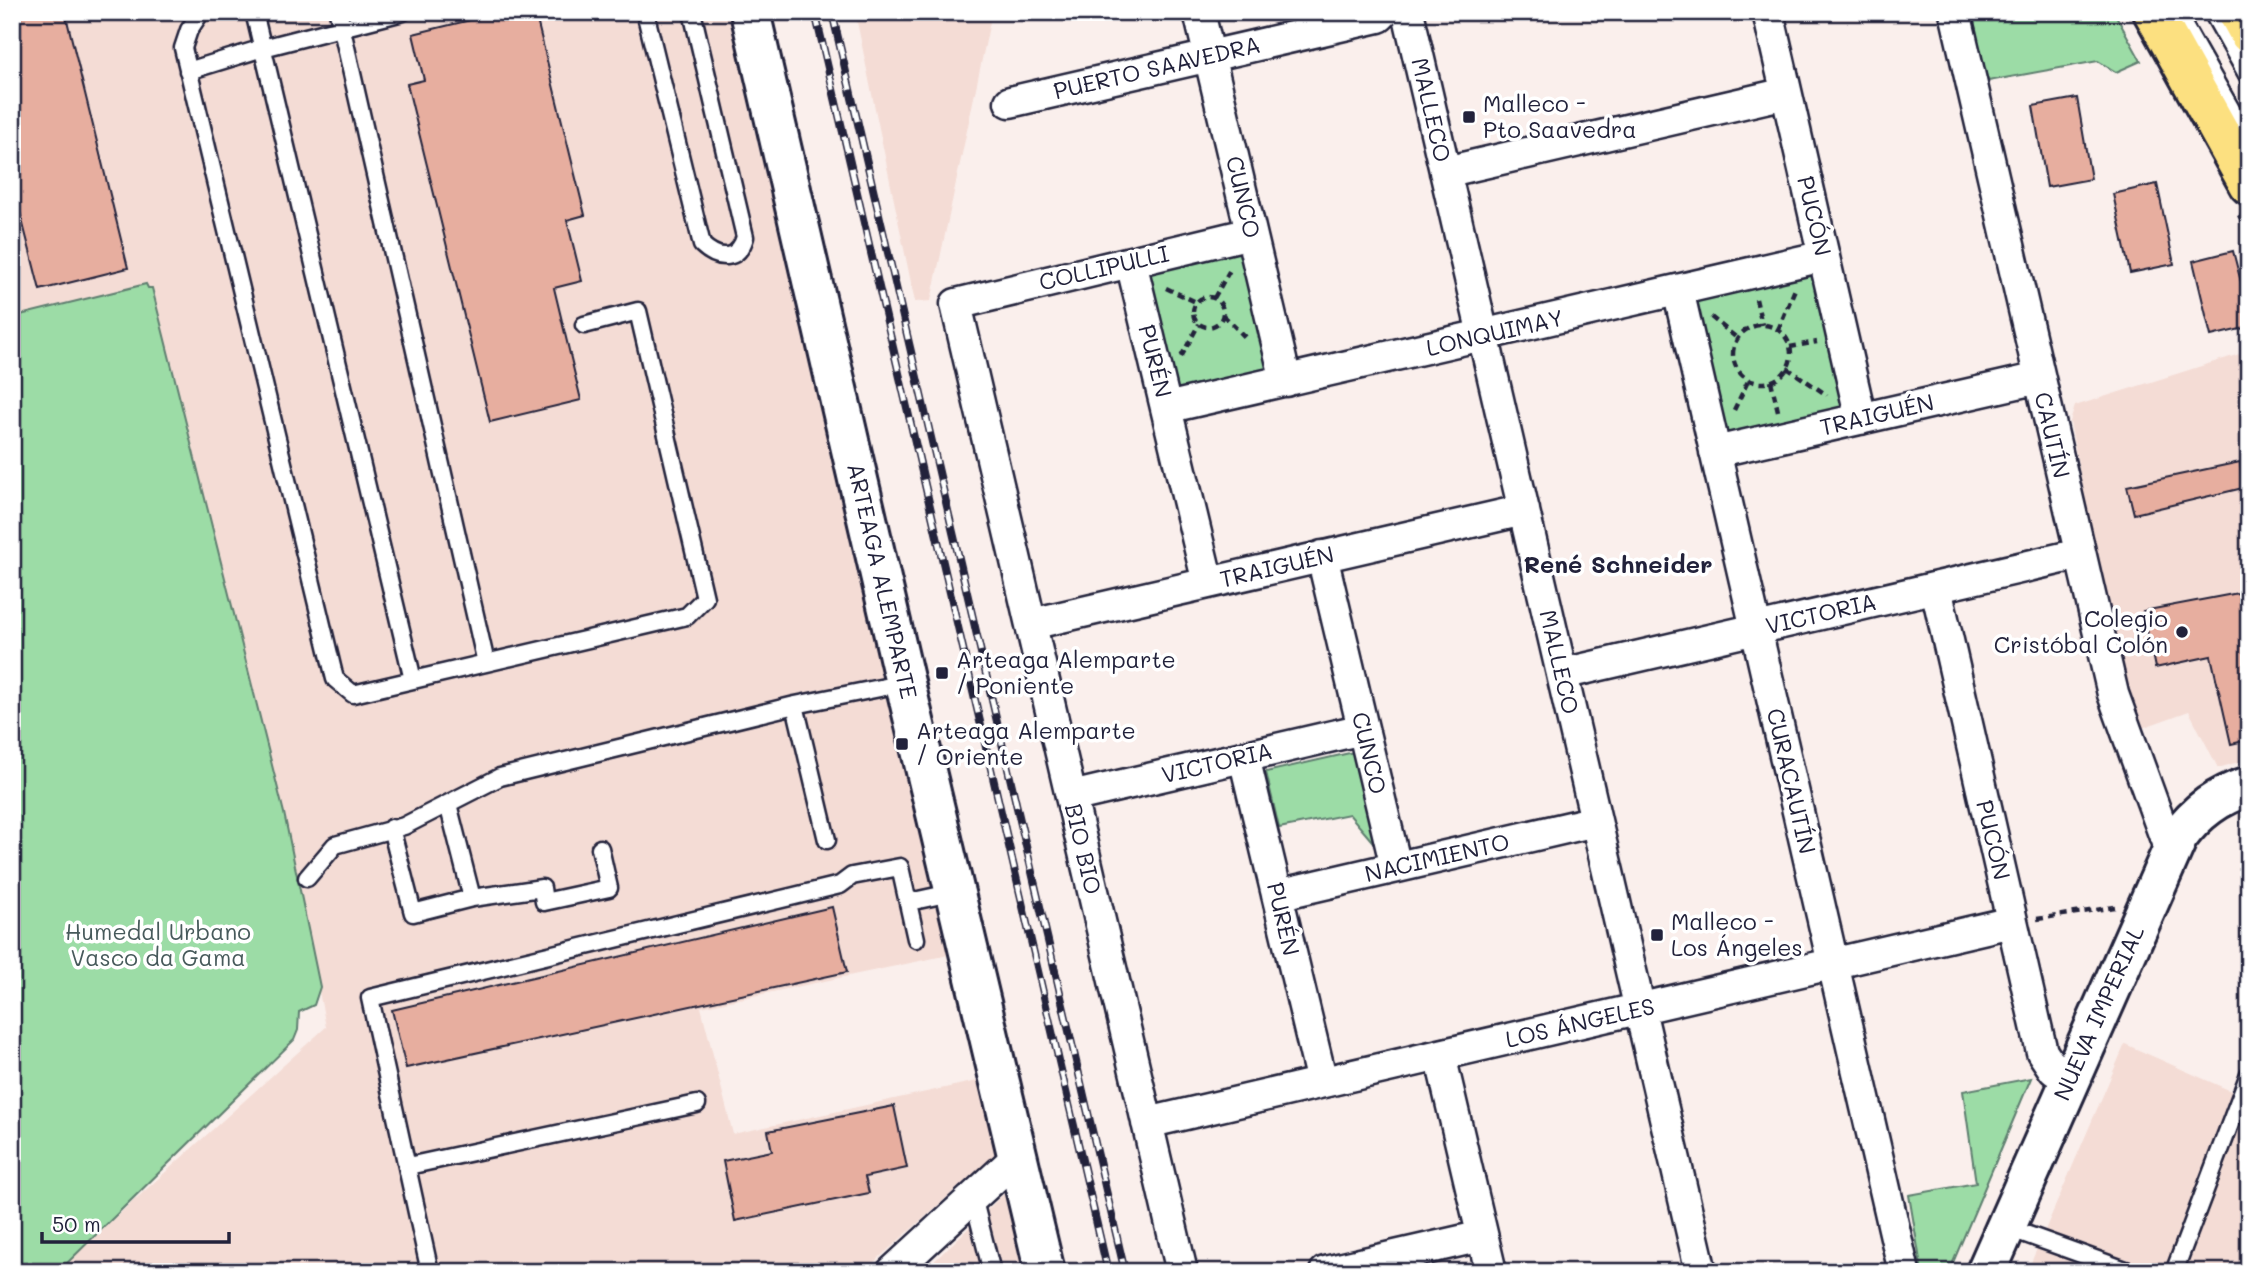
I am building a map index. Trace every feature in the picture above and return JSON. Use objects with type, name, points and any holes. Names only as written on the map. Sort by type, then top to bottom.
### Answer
[{"type":"main road","name":"ARTEAGA ALEMPARTE","points":[[750,12],[1045,1272]]},
{"type":"main road","points":[[2153,12],[2249,185]]},
{"type":"main road","points":[[2237,12],[2249,34]]},
{"type":"main road","name":"NUEVA IMPERIAL","points":[[1986,1272],[2170,851],[2198,813],[2222,796],[2249,786]]},
{"type":"street","name":"CUNCO","points":[[1199,12],[1286,381]]},
{"type":"street","name":"PUERTO SAAVEDRA","points":[[1010,102],[1379,17],[1384,12]]},
{"type":"street","name":"MALLECO","points":[[1408,12],[1701,1272]]},
{"type":"street","name":"PUCÓN","points":[[1768,12],[1786,93],[1816,258],[1861,419]]},
{"type":"street","name":"CAUTÍN","points":[[1955,12],[2113,694],[2170,851]]},
{"type":"street","points":[[1445,172],[1786,93]]},
{"type":"street","name":"COLLIPULLI","points":[[956,304],[1251,233]]},
{"type":"street","name":"LONQUIMAY","points":[[1166,408],[1816,258]]},
{"type":"street","name":"PURÉN","points":[[1131,262],[1208,583]]},
{"type":"street","name":"CURACAUTÍN","points":[[1678,290],[1904,1272]]},
{"type":"street","name":"BIO BIO","points":[[956,304],[1182,1272]]},
{"type":"street","name":"TRAIGUÉN","points":[[1715,452],[2039,378]]},
{"type":"street","name":"TRAIGUÉN","points":[[1031,624],[1524,510]]},
{"type":"street","name":"VICTORIA","points":[[1562,674],[2080,554]]},
{"type":"street","name":"CUNCO","points":[[1322,556],[1396,867]]},
{"type":"street","name":"PUCÓN","points":[[1936,587],[2042,1052],[2054,1070],[2070,1081]]},
{"type":"street","name":"VICTORIA","points":[[1071,797],[1363,729]]},
{"type":"street","name":"PURÉN","points":[[1244,757],[1322,1082]]},
{"type":"street","name":"NACIMIENTO","points":[[1277,895],[1596,821]]},
{"type":"street","name":"LOS ÁNGELES","points":[[1147,1123],[2012,922]]},
{"type":"street","points":[[1440,1055],[1491,1272]]},
{"type":"street","points":[[892,1272],[1018,1156]]},
{"type":"street","points":[[1325,1272],[1366,1267],[1482,1236]]},
{"type":"lane","points":[[201,12],[189,30],[183,48],[188,71],[335,678],[353,694],[687,616],[705,598],[638,311],[584,325]]},
{"type":"lane","points":[[254,12],[413,680]]},
{"type":"lane","points":[[188,71],[264,48],[340,20],[403,12]]},
{"type":"lane","points":[[645,12],[702,245],[712,254],[722,257],[733,255],[742,248],[745,237],[692,12]]},
{"type":"lane","points":[[2176,12],[2249,141]]},
{"type":"lane","points":[[2212,12],[2249,78]]},
{"type":"lane","points":[[340,20],[486,663]]},
{"type":"lane","points":[[307,878],[335,845],[404,826],[500,777],[795,705],[905,683]]},
{"type":"lane","points":[[795,705],[827,840]]},
{"type":"lane","points":[[448,804],[472,898]]},
{"type":"lane","points":[[391,828],[413,913],[472,898],[542,888],[544,902],[609,888],[600,848]]},
{"type":"lane","points":[[430,1272],[370,998],[840,885],[852,876],[900,867],[916,939]]},
{"type":"lane","points":[[909,902],[955,892]]},
{"type":"lane","points":[[2174,1272],[2249,1074]]},
{"type":"lane","points":[[408,1166],[697,1104]]},
{"type":"lane","points":[[973,1197],[992,1272]]},
{"type":"lane","points":[[2006,1227],[2130,1272]]},
{"type":"path","points":[[1778,330],[1816,258]]},
{"type":"path","points":[[1204,297],[1213,298],[1222,304],[1221,320],[1213,326],[1203,326],[1194,316],[1194,306],[1204,297]]},
{"type":"path","points":[[1762,325],[1778,330],[1790,347],[1791,356],[1787,368],[1776,380],[1757,383],[1741,374],[1734,357],[1738,339],[1752,327],[1762,325]]},
{"type":"path","points":[[1787,368],[1861,419]]},
{"type":"path","points":[[2012,922],[2117,906]]},
{"type":"shaded area","points":[[12,12],[729,12],[752,120],[958,953],[701,1007],[733,1134],[986,1079],[1000,1150],[863,1272],[55,1272],[326,1027],[284,813],[152,288],[12,322]]},
{"type":"shaded area","points":[[855,12],[992,12],[931,301],[915,302]]},
{"type":"shaded area","name":"Colegio Cristóbal Colón","points":[[2249,351],[2249,759],[2218,768],[2189,711],[2139,729],[2095,553],[2070,422],[2075,406]]},
{"type":"shaded area","points":[[2125,1044],[2249,1099],[2249,1272],[2027,1272]]},
{"type":"shaded area","points":[[1011,1187],[1028,1272],[923,1272]]},
{"type":"green space","points":[[1969,12],[2114,12],[2141,61],[2116,72],[2098,61],[1988,81]]},
{"type":"green space","points":[[1250,245],[1281,372],[1176,397],[1148,269]]},
{"type":"green space","points":[[1819,272],[1849,406],[1722,435],[1691,300]]},
{"type":"green space","name":"Humedal Urbano Vasco da Gama","points":[[146,284],[148,288],[152,288],[284,813],[320,987],[314,1005],[299,1012],[298,1030],[294,1040],[58,1272],[12,1272],[12,317]]},
{"type":"green space","points":[[1354,752],[1377,847],[1349,814],[1279,828],[1266,772]]},
{"type":"green space","points":[[2031,1078],[1949,1272],[1922,1272],[1909,1195],[1976,1183],[1963,1091]]},
{"type":"building","points":[[12,12],[65,12],[128,268],[40,290],[12,181]]},
{"type":"building","points":[[503,12],[535,12],[585,215],[567,220],[582,281],[554,288],[581,400],[490,422],[407,84],[424,80],[413,34]]},
{"type":"building","points":[[2077,98],[2091,179],[2047,187],[2033,106]]},
{"type":"building","points":[[2157,184],[2174,264],[2130,273],[2113,194]]},
{"type":"building","points":[[2233,251],[2249,313],[2249,327],[2211,336],[2193,261]]},
{"type":"building","points":[[2240,462],[2243,488],[2134,514],[2127,486]]},
{"type":"building","points":[[2249,591],[2249,740],[2231,744],[2211,656],[2155,668],[2143,611]]},
{"type":"building","points":[[832,907],[847,972],[406,1068],[392,1010]]},
{"type":"building","points":[[894,1106],[907,1168],[865,1177],[869,1193],[735,1221],[723,1161],[772,1151],[768,1131]]},
{"type":"railway","points":[[815,12],[1108,1272]]},
{"type":"railway","points":[[832,12],[1125,1272]]},
{"type":"place","name":"Malleco - Pto Saavedra","points":[[1469,117]]},
{"type":"place","name":"Colegio Cristóbal Colón","points":[[2182,632]]},
{"type":"place","name":"Arteaga Alemparte / Poniente","points":[[942,673]]},
{"type":"place","name":"Arteaga Alemparte / Oriente","points":[[902,744]]},
{"type":"place","name":"Malleco - Los Ángeles","points":[[1657,935]]},
{"type":"district","name":"René Schneider","points":[[1618,565]]}]
